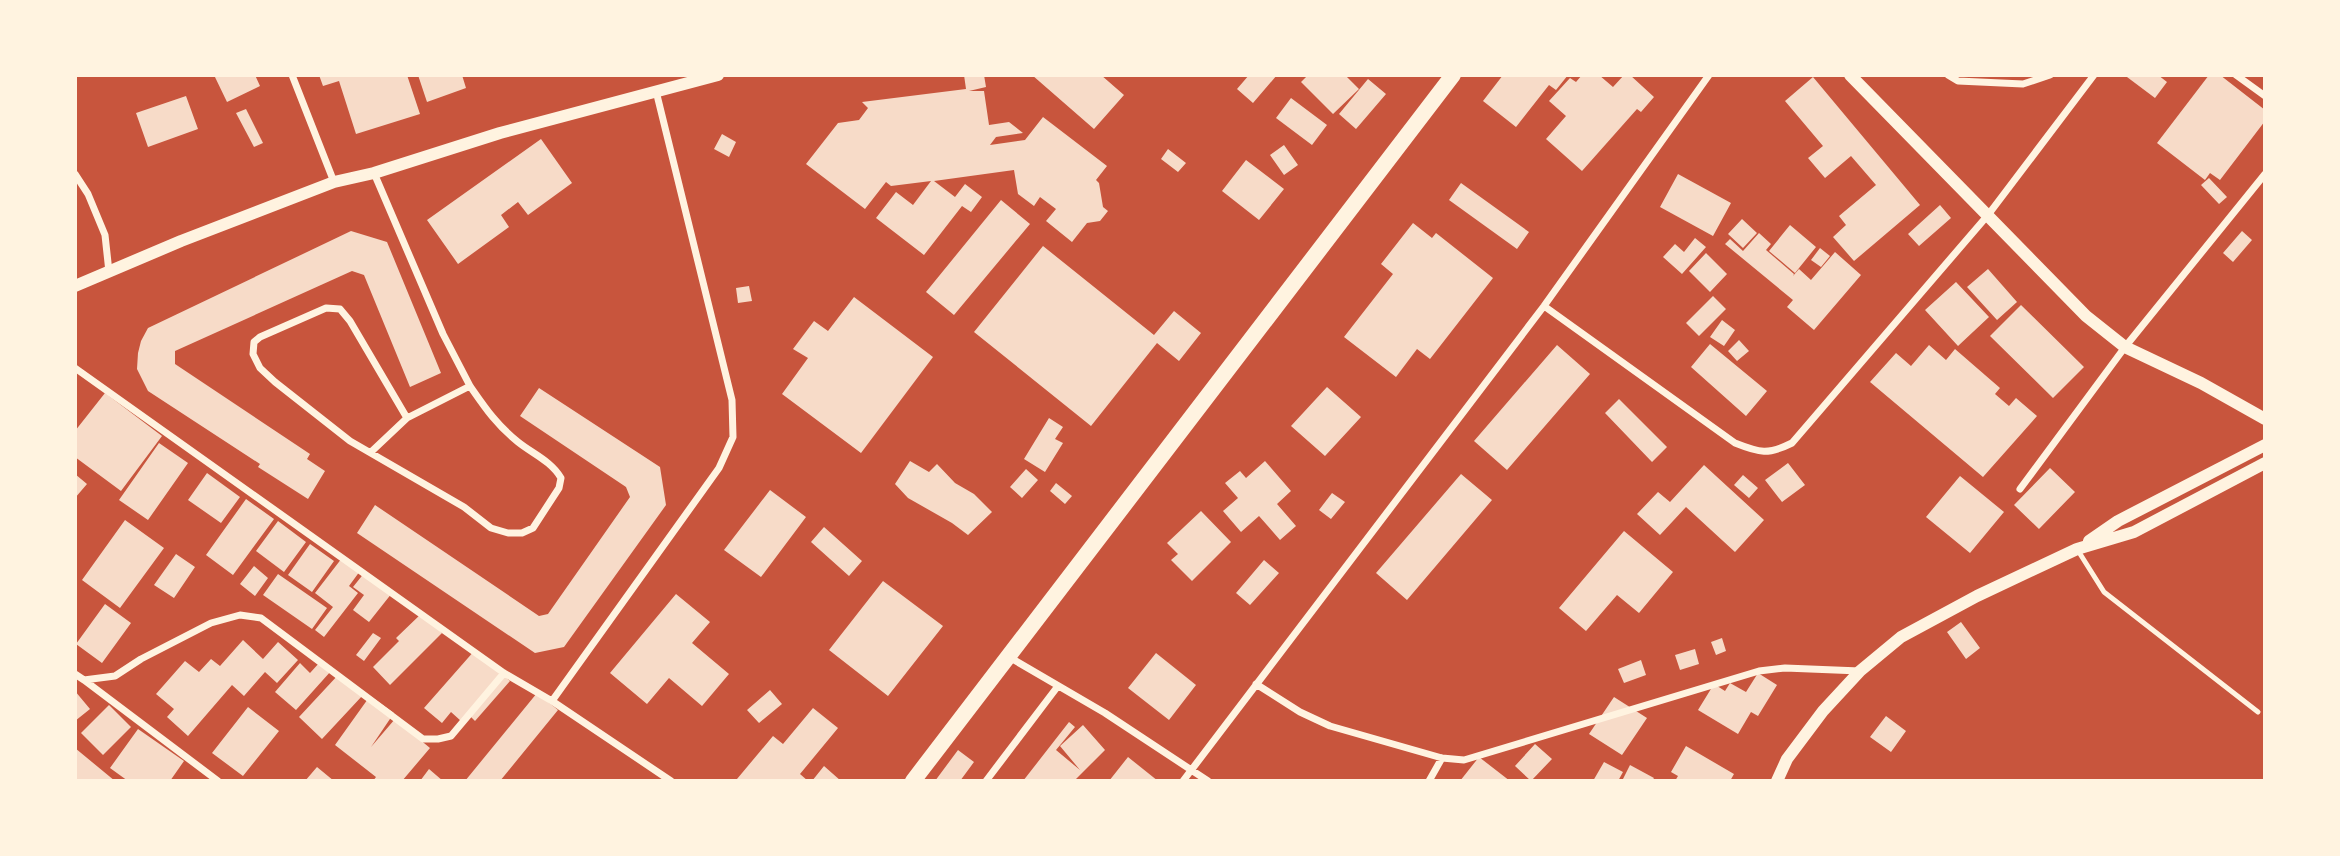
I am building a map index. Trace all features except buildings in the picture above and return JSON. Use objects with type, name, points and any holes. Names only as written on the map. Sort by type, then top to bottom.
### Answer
[{"type":"main road","points":[[913,781],[1453,75]]},
{"type":"street","points":[[292,75],[334,182]]},
{"type":"street","points":[[75,286],[181,241],[334,182],[374,173],[500,133],[718,75]]},
{"type":"street","points":[[1183,781],[1544,306],[1709,75]]},
{"type":"street","points":[[1850,75],[2086,316],[2125,347],[2201,383],[2265,419]]},
{"type":"street","points":[[1948,75],[1958,81],[2023,84],[2050,75]]},
{"type":"street","points":[[1544,306],[1735,443],[1773,453],[1792,443],[1988,215],[2094,75]]},
{"type":"street","points":[[2236,75],[2265,96]]},
{"type":"street","points":[[552,701],[719,468],[733,437],[733,400],[656,90]]},
{"type":"street","points":[[374,173],[443,334],[470,386],[493,420],[555,467],[561,478],[559,488],[533,528],[522,533],[508,533],[491,528],[464,507],[350,441],[260,368],[253,354],[254,342],[326,308],[340,309],[350,321],[407,418]]},
{"type":"street","points":[[75,174],[88,194],[105,235],[109,272]]},
{"type":"street","points":[[2020,489],[2125,347],[2265,174]]},
{"type":"street","points":[[75,368],[503,673],[552,701],[671,781]]},
{"type":"street","points":[[372,452],[407,418],[470,386]]},
{"type":"street","points":[[2077,549],[2118,521],[2265,445]]},
{"type":"street","points":[[1777,781],[1787,759],[1823,711],[1860,671],[1901,637],[1977,596],[2077,549],[2134,532],[2265,463]]},
{"type":"street","points":[[84,680],[115,676],[211,624],[240,615],[261,618],[423,739],[438,739],[451,736],[503,673]]},
{"type":"street","points":[[1008,657],[1192,768],[1208,781]]},
{"type":"street","points":[[1256,684],[1300,712],[1330,726],[1442,758],[1464,760],[1759,671],[1785,668],[1860,671]]},
{"type":"street","points":[[75,674],[218,781]]},
{"type":"street","points":[[986,781],[1058,686]]},
{"type":"street","points":[[1429,781],[1442,758]]},
{"type":"lane","points":[[2077,549],[2104,592],[2258,712]]}]
